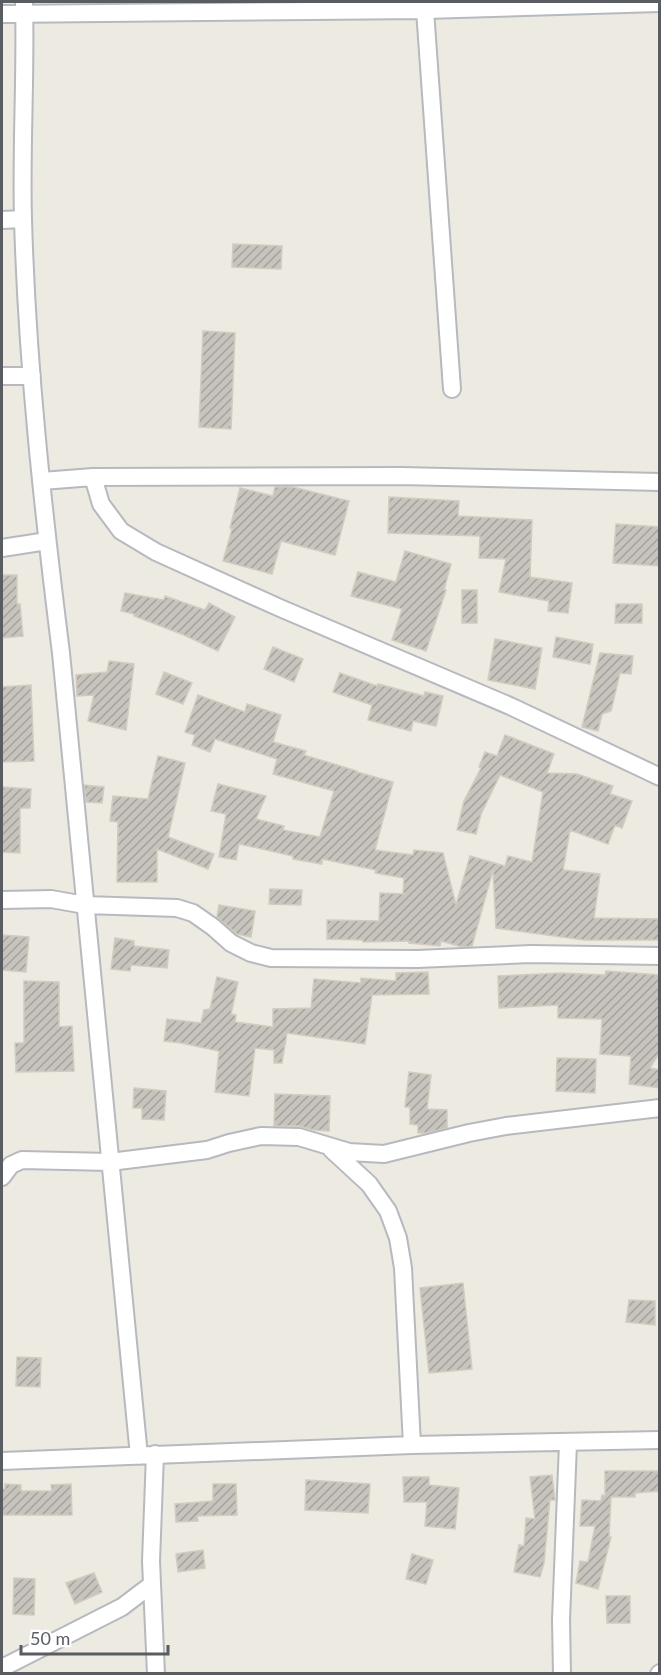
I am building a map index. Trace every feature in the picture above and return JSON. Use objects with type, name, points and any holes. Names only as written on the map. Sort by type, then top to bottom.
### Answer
[{"type":"street","points":[[2,14],[24,8],[425,10],[660,3]]},
{"type":"street","points":[[24,8],[23,219],[32,376],[110,1162],[147,1455],[151,1510],[151,1585],[158,1671]]},
{"type":"street","points":[[425,10],[452,389]]},
{"type":"street","points":[[2,220],[23,219]]},
{"type":"street","points":[[2,376],[32,376]]},
{"type":"street","points":[[42,482],[93,477],[400,476],[660,482]]},
{"type":"street","points":[[93,477],[101,504],[121,531],[156,552],[280,608],[510,705],[660,777]]},
{"type":"street","points":[[2,548],[47,542]]},
{"type":"street","points":[[2,900],[51,899],[86,905],[177,908],[193,913],[231,943],[251,953],[271,958],[417,959],[531,954],[660,956]]},
{"type":"street","points":[[2,1177],[12,1165],[22,1160],[110,1162],[207,1150],[261,1136],[299,1137],[349,1152],[384,1154],[469,1132],[660,1108]]},
{"type":"street","points":[[328,1146],[369,1184],[388,1210],[398,1238],[403,1268],[412,1445]]},
{"type":"street","points":[[2,1461],[412,1445],[660,1440]]},
{"type":"street","points":[[562,1674],[561,1620],[568,1443]]},
{"type":"street","points":[[2,1668],[122,1607],[151,1585]]},
{"type":"building","points":[[233,244],[282,246],[281,269],[232,267]]},
{"type":"building","points":[[203,331],[235,333],[231,429],[199,427]]},
{"type":"building","points":[[275,487],[293,487],[349,501],[335,555],[281,541],[272,574],[223,561],[240,488],[273,496]]},
{"type":"building","points":[[389,497],[459,501],[458,516],[532,520],[530,577],[572,583],[568,613],[548,611],[549,601],[499,592],[506,559],[479,558],[480,536],[388,533]]},
{"type":"building","points":[[616,524],[660,527],[660,566],[613,563]]},
{"type":"building","points":[[405,551],[451,564],[444,590],[446,590],[426,651],[392,640],[402,609],[351,596],[358,572],[396,582]]},
{"type":"building","points":[[2,575],[17,575],[17,604],[20,604],[23,636],[2,638]]},
{"type":"building","points":[[462,590],[477,590],[477,623],[462,623]]},
{"type":"building","points":[[125,593],[164,600],[165,596],[205,610],[209,603],[235,617],[218,651],[134,616],[134,614],[121,611]]},
{"type":"building","points":[[616,604],[642,604],[642,623],[615,623]]},
{"type":"building","points":[[556,637],[593,644],[590,664],[553,657]]},
{"type":"building","points":[[495,639],[542,648],[535,689],[488,680]]},
{"type":"building","points":[[273,647],[303,659],[294,682],[264,669]]},
{"type":"building","points":[[600,653],[633,656],[631,674],[620,673],[611,711],[602,714],[598,731],[582,727]]},
{"type":"building","points":[[109,661],[134,664],[126,730],[88,721],[94,695],[77,696],[76,675],[107,672]]},
{"type":"building","points":[[164,672],[192,683],[183,704],[156,694]]},
{"type":"building","points":[[340,673],[377,686],[378,684],[424,696],[425,692],[443,696],[436,726],[413,721],[411,731],[368,720],[372,705],[333,692]]},
{"type":"building","points":[[31,685],[34,761],[2,762],[2,687]]},
{"type":"building","points":[[198,695],[245,712],[247,704],[281,715],[273,742],[306,751],[304,755],[393,782],[375,850],[413,855],[414,850],[443,853],[456,905],[470,856],[505,866],[508,856],[532,862],[543,792],[500,775],[481,814],[476,834],[457,830],[464,801],[481,768],[479,767],[485,752],[497,756],[505,735],[554,754],[547,773],[577,774],[613,786],[610,794],[632,801],[622,828],[615,825],[608,844],[570,830],[563,870],[600,874],[594,918],[660,919],[660,940],[584,940],[496,928],[493,870],[472,946],[462,947],[441,941],[440,946],[409,943],[409,941],[363,942],[363,940],[327,939],[327,920],[379,921],[380,893],[403,894],[404,878],[322,859],[322,864],[293,859],[293,856],[239,844],[236,860],[219,857],[226,814],[211,811],[218,784],[266,796],[256,819],[284,826],[283,830],[320,837],[334,791],[273,774],[277,759],[215,739],[210,752],[192,745],[195,735],[185,732]]},
{"type":"building","points":[[158,756],[185,763],[168,837],[214,854],[208,869],[157,849],[157,882],[117,882],[118,822],[110,821],[113,796],[148,799]]},
{"type":"building","points":[[84,785],[104,787],[102,803],[86,802]]},
{"type":"building","points":[[2,787],[31,789],[30,808],[20,808],[20,853],[2,852]]},
{"type":"building","points":[[270,889],[302,890],[301,905],[269,904]]},
{"type":"building","points":[[219,905],[255,911],[251,937],[237,934],[217,917]]},
{"type":"building","points":[[2,935],[29,937],[26,972],[2,970]]},
{"type":"building","points":[[115,938],[134,941],[134,946],[169,950],[167,968],[131,965],[130,971],[111,969]]},
{"type":"building","points":[[606,971],[660,975],[660,1052],[650,1068],[660,1070],[660,1088],[629,1084],[631,1056],[600,1054],[602,1019],[558,1018],[558,1005],[499,1008],[498,976],[561,973],[605,975]]},
{"type":"building","points":[[428,972],[429,994],[372,995],[365,1044],[287,1033],[282,1063],[274,1063],[274,1050],[255,1048],[249,1096],[215,1092],[219,1051],[164,1041],[167,1019],[201,1023],[204,1010],[210,1009],[217,977],[238,982],[231,1014],[236,1015],[235,1022],[273,1027],[273,1009],[311,1008],[314,979],[361,983],[361,978],[396,981],[396,973]]},
{"type":"building","points":[[24,981],[59,982],[59,1027],[72,1026],[74,1071],[16,1072],[15,1043],[24,1043]]},
{"type":"building","points":[[557,1058],[596,1059],[595,1093],[556,1091]]},
{"type":"building","points":[[409,1072],[431,1075],[427,1109],[447,1110],[447,1128],[418,1133],[418,1125],[410,1124],[410,1107],[405,1107]]},
{"type":"building","points":[[134,1088],[166,1091],[164,1120],[142,1119],[142,1108],[133,1108]]},
{"type":"building","points":[[275,1094],[330,1096],[329,1131],[299,1126],[274,1126]]},
{"type":"building","points":[[463,1283],[472,1369],[429,1373],[420,1288]]},
{"type":"building","points":[[629,1300],[655,1301],[655,1325],[626,1322]]},
{"type":"building","points":[[17,1357],[41,1358],[40,1387],[16,1386]]},
{"type":"building","points":[[605,1471],[660,1471],[660,1491],[635,1493],[635,1497],[611,1497],[609,1537],[611,1537],[598,1589],[576,1583],[580,1561],[588,1562],[595,1526],[580,1526],[582,1500],[601,1501],[602,1495],[605,1496]]},
{"type":"building","points":[[552,1475],[555,1500],[550,1500],[544,1563],[540,1577],[514,1572],[519,1545],[524,1546],[526,1518],[535,1519],[530,1477]]},
{"type":"building","points":[[403,1477],[429,1477],[429,1485],[459,1488],[455,1529],[425,1526],[427,1502],[404,1502]]},
{"type":"building","points":[[306,1480],[370,1484],[368,1513],[305,1510]]},
{"type":"building","points":[[5,1484],[21,1485],[21,1491],[52,1491],[51,1485],[71,1484],[72,1515],[38,1515],[37,1512],[37,1515],[2,1515],[2,1489],[5,1489]]},
{"type":"building","points":[[213,1484],[236,1484],[237,1515],[197,1516],[198,1521],[176,1522],[175,1504],[213,1501]]},
{"type":"building","points":[[203,1550],[205,1568],[178,1572],[176,1554]]},
{"type":"building","points":[[412,1554],[433,1560],[426,1584],[406,1579]]},
{"type":"building","points":[[94,1573],[102,1592],[75,1604],[66,1583]]},
{"type":"building","points":[[14,1578],[35,1579],[34,1615],[13,1614]]},
{"type":"building","points":[[606,1596],[630,1596],[630,1623],[607,1623]]}]
